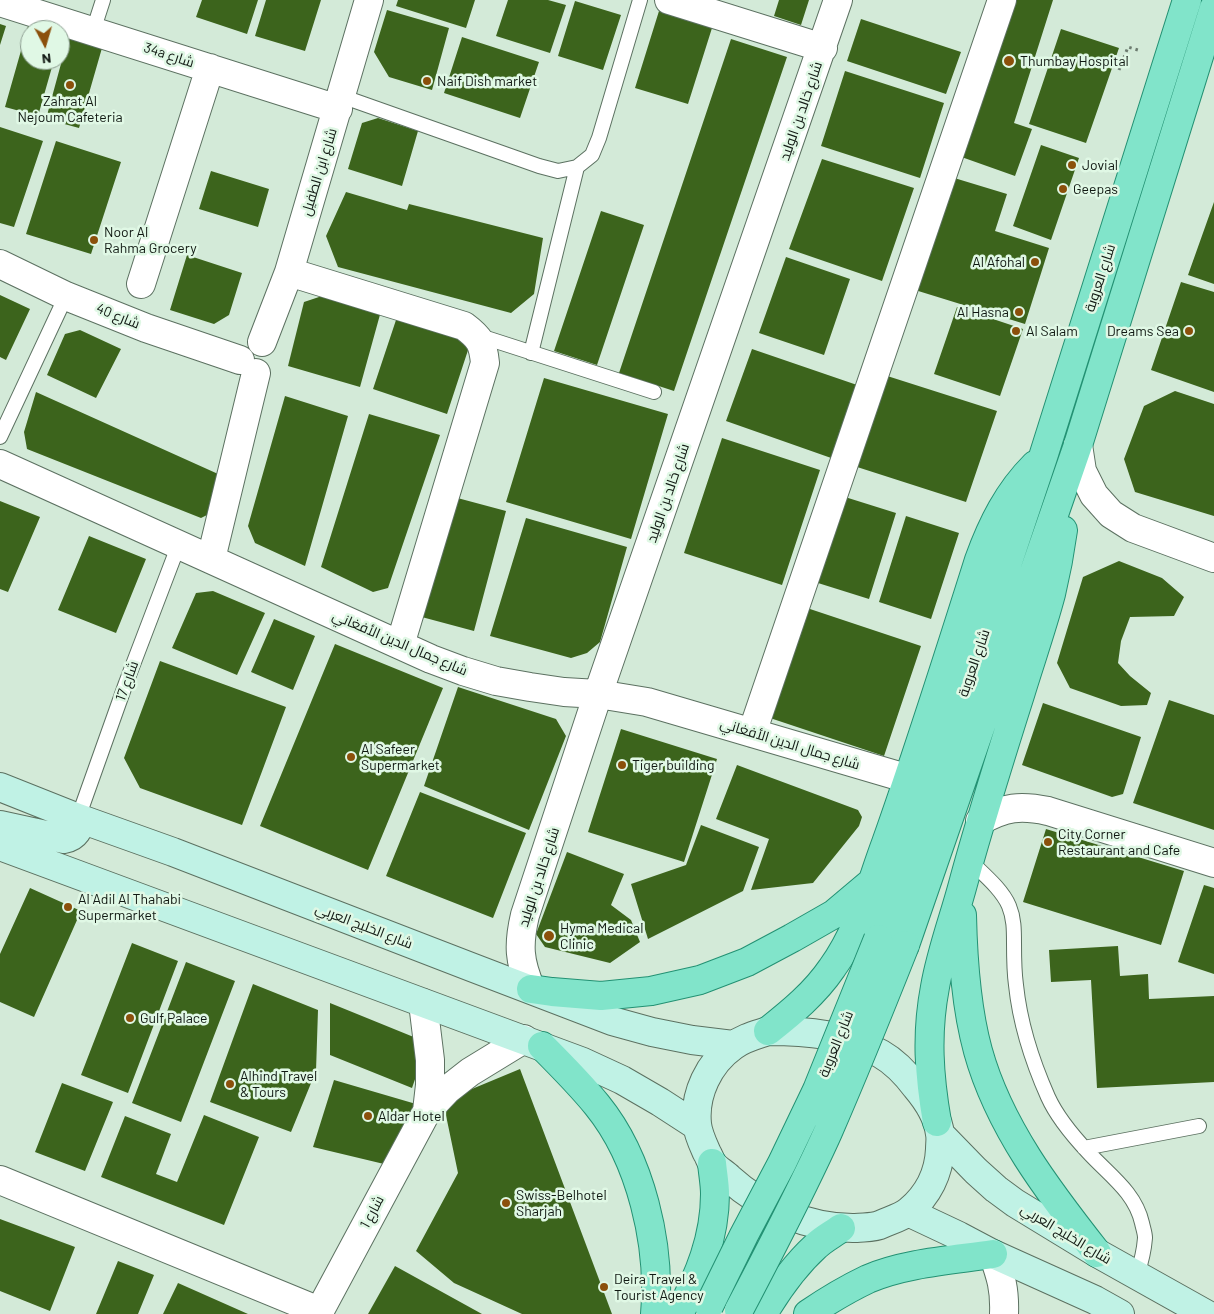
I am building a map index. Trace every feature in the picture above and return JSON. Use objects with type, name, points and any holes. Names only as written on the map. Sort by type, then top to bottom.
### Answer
[{"type":"main road","name":"شارع العروبة","points":[[707,1310],[782,1163],[816,1090],[878,939],[947,744],[1043,457],[1187,0]]},
{"type":"main road","name":"شارع العروبة","points":[[747,1313],[785,1222],[828,1132],[905,945],[1069,474],[1205,59],[1214,8]]},
{"type":"main road","points":[[768,1031],[792,1013],[833,968],[860,917],[909,779],[973,578],[988,537],[1011,493],[1043,457]]},
{"type":"main road","points":[[712,1164],[758,1200],[784,1213],[812,1223],[841,1228],[876,1227],[908,1212],[923,1197],[934,1178],[940,1158],[939,1129],[931,1089],[929,1055],[930,1021],[938,970],[980,821],[1051,595],[1063,531],[1069,474]]},
{"type":"main road","name":"شارع الخليج العربي","points":[[0,787],[452,960],[612,1020],[652,1032],[692,1040],[733,1045],[750,1036],[768,1031],[825,1034],[855,1041],[882,1054],[906,1074],[924,1097],[939,1129],[976,1172],[996,1189],[1015,1203],[1097,1253],[1206,1314]]},
{"type":"main road","points":[[0,825],[64,839],[73,836],[76,832],[78,818]]},
{"type":"main road","points":[[0,846],[533,1042],[622,1080],[697,1126]]},
{"type":"main road","points":[[966,872],[962,914],[962,945],[969,1011],[978,1052],[992,1091],[1009,1129],[1052,1194],[1097,1253]]},
{"type":"main road","points":[[531,989],[601,996],[651,991],[700,980],[747,962],[792,938],[834,914],[872,882]]},
{"type":"main road","points":[[533,1042],[576,1080],[598,1106],[616,1133],[631,1163],[642,1195],[655,1264],[655,1314]]},
{"type":"main road","points":[[679,1314],[706,1254],[713,1224],[715,1194],[712,1164],[697,1126],[697,1102],[704,1080],[716,1061],[733,1045]]},
{"type":"main road","points":[[908,1212],[993,1254],[1095,1300],[1120,1314]]},
{"type":"main road","points":[[747,1313],[778,1289],[796,1266],[817,1245],[841,1228]]},
{"type":"main road","points":[[808,1314],[834,1297],[869,1279],[920,1264],[993,1254]]},
{"type":"street","name":"شارع ابن الطفيل","points":[[248,366],[240,354],[245,344],[251,341],[262,342],[289,272],[369,0]]},
{"type":"street","points":[[669,0],[823,48]]},
{"type":"street","name":"شارع خالد بن الوليد","points":[[531,989],[523,971],[520,953],[521,934],[528,906],[598,694],[823,48],[838,0]]},
{"type":"street","points":[[752,733],[1002,0]]},
{"type":"street","name":"34a شارع","points":[[0,2],[210,68],[339,102]]},
{"type":"street","points":[[142,284],[210,68]]},
{"type":"street","name":"شارع 40","points":[[0,264],[66,296],[248,366]]},
{"type":"street","points":[[289,272],[464,326],[476,335],[484,348],[485,363],[400,644]]},
{"type":"street","points":[[210,559],[248,366]]},
{"type":"street","points":[[1078,445],[1082,471],[1094,495],[1111,514],[1133,528],[1214,558]]},
{"type":"street","name":"شارع جمال الدين الأفغاني","points":[[0,464],[431,659],[463,671],[530,687],[598,694],[647,702],[909,779]]},
{"type":"street","points":[[980,821],[996,812],[1013,808],[1031,807],[1214,863]]},
{"type":"street","name":"شارع 1","points":[[423,1003],[430,1060],[427,1111]]},
{"type":"street","name":"شارع 1","points":[[318,1312],[427,1111],[447,1090],[470,1072],[533,1042]]},
{"type":"street","points":[[0,1180],[318,1312]]},
{"type":"street","points":[[993,1254],[1002,1280],[1004,1314]]},
{"type":"lane","points":[[93,31],[103,0]]},
{"type":"lane","points":[[339,102],[539,166],[558,171],[576,167],[592,155],[599,138],[640,0]]},
{"type":"lane","points":[[531,353],[576,167]]},
{"type":"lane","points":[[0,437],[66,296]]},
{"type":"lane","points":[[476,335],[654,392]]},
{"type":"lane","name":"شارع 17","points":[[78,818],[126,683],[179,544]]},
{"type":"lane","points":[[966,872],[997,888],[1009,904],[1014,924],[1016,984],[1022,1024],[1034,1063],[1049,1100],[1068,1128],[1084,1148],[1129,1194],[1140,1214],[1145,1236],[1143,1256],[1137,1275]]},
{"type":"lane","points":[[1084,1148],[1200,1126]]},
{"type":"path","points":[[1119,70],[1128,47]]},
{"type":"building","points":[[202,0],[258,0],[247,34],[196,17]]},
{"type":"building","points":[[266,0],[321,0],[305,51],[255,36]]},
{"type":"building","points":[[398,0],[475,0],[466,28],[396,6]]},
{"type":"building","points":[[508,0],[548,0],[566,5],[550,53],[496,36]]},
{"type":"building","points":[[779,0],[809,0],[801,25],[774,16]]},
{"type":"building","name":"Thumbay Hospital","points":[[1004,0],[1053,0],[1014,123],[1032,129],[1015,176],[953,154]]},
{"type":"building","points":[[575,1],[621,15],[603,70],[558,56]]},
{"type":"building","points":[[387,10],[449,28],[432,90],[389,77],[374,52]]},
{"type":"building","points":[[659,11],[712,28],[688,104],[635,88]]},
{"type":"building","points":[[861,19],[961,52],[946,94],[847,61]]},
{"type":"building","points":[[0,24],[6,26],[0,45]]},
{"type":"building","points":[[1061,29],[1119,48],[1086,143],[1029,124]]},
{"type":"building","points":[[462,37],[539,62],[520,118],[444,93]]},
{"type":"building","points":[[70,39],[102,48],[79,128],[46,119],[59,70],[70,70]]},
{"type":"building","points":[[731,39],[787,57],[674,391],[619,373]]},
{"type":"building","points":[[20,54],[20,70],[51,70],[38,116],[5,107]]},
{"type":"building","points":[[845,71],[944,103],[920,178],[821,146]]},
{"type":"building","points":[[378,118],[418,131],[402,186],[348,169],[362,123]]},
{"type":"building","points":[[0,127],[43,141],[14,227],[0,223]]},
{"type":"building","points":[[56,141],[121,162],[91,254],[26,234]]},
{"type":"building","points":[[1041,145],[1079,158],[1051,240],[1013,226]]},
{"type":"building","points":[[822,159],[914,188],[882,281],[789,249]]},
{"type":"building","points":[[211,171],[269,189],[258,227],[199,209]]},
{"type":"building","points":[[951,177],[1007,194],[995,231],[1049,248],[1025,324],[915,290]]},
{"type":"building","points":[[346,192],[407,210],[409,204],[543,238],[534,294],[511,313],[338,267],[326,236]]},
{"type":"building","points":[[1214,202],[1214,284],[1188,275]]},
{"type":"building","points":[[601,211],[644,225],[597,365],[554,351]]},
{"type":"building","points":[[187,255],[242,273],[229,315],[214,324],[170,310]]},
{"type":"building","points":[[786,257],[850,279],[824,355],[759,333]]},
{"type":"building","name":"Dreams Sea","points":[[1181,282],[1214,292],[1214,392],[1151,370]]},
{"type":"building","points":[[0,295],[30,309],[6,360],[0,357]]},
{"type":"building","points":[[325,295],[381,311],[360,387],[288,366],[304,302]]},
{"type":"building","points":[[957,307],[1023,329],[1000,396],[934,374]]},
{"type":"building","points":[[397,317],[471,341],[447,414],[373,389]]},
{"type":"building","points":[[80,330],[121,349],[96,398],[47,375],[65,334]]},
{"type":"building","points":[[752,349],[860,386],[834,459],[726,421]]},
{"type":"building","points":[[881,374],[997,411],[966,502],[854,466]]},
{"type":"building","points":[[544,378],[668,414],[631,539],[506,502]]},
{"type":"building","points":[[1175,391],[1214,404],[1214,516],[1135,492],[1124,459],[1144,406]]},
{"type":"building","points":[[36,392],[227,478],[213,512],[201,518],[27,449],[24,432]]},
{"type":"building","points":[[285,396],[348,416],[305,566],[255,543],[248,526]]},
{"type":"building","points":[[369,414],[440,435],[388,588],[373,592],[321,567]]},
{"type":"building","points":[[722,438],[820,470],[782,585],[684,553]]},
{"type":"building","points":[[450,496],[506,511],[474,631],[418,616]]},
{"type":"building","points":[[845,497],[896,513],[869,599],[818,583]]},
{"type":"building","points":[[0,501],[40,517],[8,592],[0,589]]},
{"type":"building","points":[[906,516],[959,533],[931,619],[879,602]]},
{"type":"building","points":[[526,518],[627,547],[600,642],[587,653],[571,658],[490,636]]},
{"type":"building","points":[[89,536],[146,559],[116,633],[58,610]]},
{"type":"building","points":[[1119,561],[1162,578],[1184,597],[1174,616],[1130,617],[1121,641],[1118,663],[1130,676],[1151,693],[1147,705],[1121,706],[1070,688],[1057,663],[1083,577]]},
{"type":"building","points":[[213,591],[265,613],[237,675],[172,648],[196,593]]},
{"type":"building","points":[[801,606],[921,646],[884,756],[764,716]]},
{"type":"building","points":[[274,619],[315,636],[293,690],[251,672]]},
{"type":"building","name":"Al Safeer Supermarket","points":[[335,644],[443,688],[368,870],[260,826]]},
{"type":"building","points":[[160,661],[286,707],[242,825],[140,788],[124,758]]},
{"type":"building","points":[[458,687],[556,719],[566,736],[529,830],[424,786]]},
{"type":"building","points":[[1169,700],[1214,715],[1214,830],[1133,803]]},
{"type":"building","points":[[1043,703],[1141,737],[1123,794],[1112,797],[1022,765]]},
{"type":"building","points":[[621,729],[717,759],[684,862],[588,832]]},
{"type":"building","points":[[737,765],[858,810],[862,817],[859,826],[813,883],[751,890],[769,839],[716,819]]},
{"type":"building","points":[[420,792],[526,833],[493,918],[386,876]]},
{"type":"building","points":[[701,825],[759,847],[743,891],[648,939],[631,884],[686,865]]},
{"type":"building","points":[[1046,829],[1184,871],[1161,945],[1023,902]]},
{"type":"building","points":[[567,852],[624,874],[611,905],[631,920],[640,942],[610,963],[545,947],[536,934]]},
{"type":"building","points":[[1204,885],[1214,888],[1214,974],[1178,962]]},
{"type":"building","points":[[30,888],[81,911],[34,1017],[0,1002],[0,954]]},
{"type":"building","name":"Gulf Palace","points":[[132,943],[178,961],[128,1093],[81,1075]]},
{"type":"building","points":[[1118,946],[1120,976],[1148,974],[1149,999],[1214,996],[1214,1082],[1097,1088],[1091,980],[1051,982],[1049,950]]},
{"type":"building","points":[[186,962],[235,981],[181,1122],[132,1103]]},
{"type":"building","points":[[253,984],[318,1010],[316,1071],[291,1132],[210,1102]]},
{"type":"building","points":[[330,1003],[421,1040],[423,1056],[412,1088],[330,1055]]},
{"type":"building","name":"Swiss-Belhotel Sharjah","points":[[520,1069],[612,1314],[522,1314],[454,1283],[416,1251],[458,1173],[443,1101]]},
{"type":"building","name":"Aldar Hotel","points":[[334,1080],[416,1104],[384,1164],[313,1147]]},
{"type":"building","points":[[62,1083],[113,1102],[85,1171],[35,1152]]},
{"type":"building","points":[[204,1115],[259,1137],[224,1225],[101,1177],[125,1116],[171,1134],[156,1174],[177,1182]]},
{"type":"building","points":[[0,1219],[75,1247],[50,1311],[0,1291]]},
{"type":"building","points":[[118,1261],[154,1275],[138,1314],[96,1314]]},
{"type":"building","points":[[395,1266],[482,1314],[368,1314]]},
{"type":"building","points":[[178,1283],[248,1314],[163,1314]]},
{"type":"place","name":"Thumbay Hospital","points":[[1009,61]]},
{"type":"place","name":"Naif Dish market","points":[[427,81]]},
{"type":"place","name":"Zahrat Al Nejoum Cafeteria","points":[[70,85]]},
{"type":"place","name":"Jovial","points":[[1072,165]]},
{"type":"place","name":"Geepas","points":[[1063,189]]},
{"type":"place","name":"Noor Al Rahma Grocery","points":[[94,240]]},
{"type":"place","name":"Al Afohal","points":[[1035,262]]},
{"type":"place","name":"Al Hasna","points":[[1019,312]]},
{"type":"place","name":"Al Salam","points":[[1016,331]]},
{"type":"place","name":"Dreams Sea","points":[[1189,331]]},
{"type":"place","name":"Al Safeer Supermarket","points":[[351,757]]},
{"type":"place","name":"Tiger building","points":[[622,765]]},
{"type":"place","name":"City Corner Restaurant and Cafe","points":[[1048,842]]},
{"type":"place","name":"Al Adil Al Thahabi Supermarket","points":[[68,907]]},
{"type":"place","name":"Hyma Medical Clinic","points":[[549,936]]},
{"type":"place","name":"Gulf Palace","points":[[130,1018]]},
{"type":"place","name":"Alhind Travel & Tours","points":[[230,1084]]},
{"type":"place","name":"Aldar Hotel","points":[[368,1116]]},
{"type":"place","name":"Swiss-Belhotel Sharjah","points":[[506,1203]]},
{"type":"place","name":"Deira Travel & Tourist Agency","points":[[604,1287]]}]
